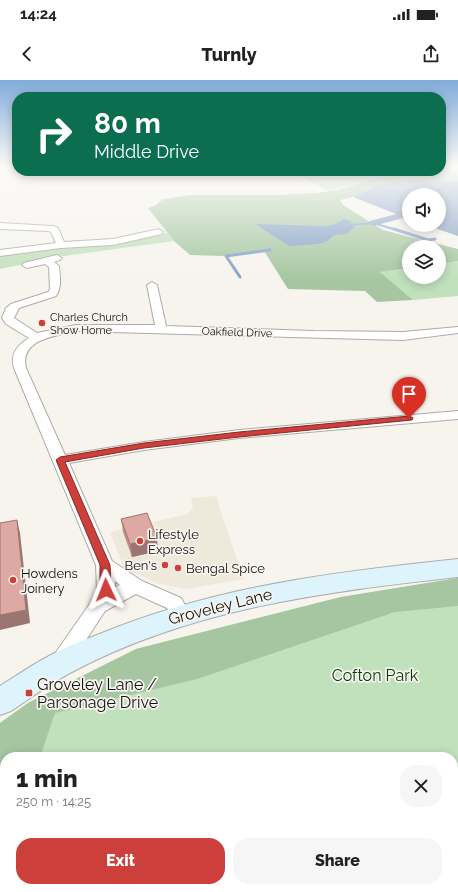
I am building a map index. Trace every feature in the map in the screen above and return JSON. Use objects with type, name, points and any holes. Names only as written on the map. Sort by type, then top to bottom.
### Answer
[{"type":"main road","name":"Groveley Lane","points":[[0,702],[59,664],[116,638],[180,614],[261,594],[336,582],[458,568]]},
{"type":"street","points":[[0,226],[50,228],[55,230],[62,245]]},
{"type":"street","points":[[0,253],[62,245],[113,242],[159,232]]},
{"type":"street","points":[[27,265],[60,258]]},
{"type":"street","points":[[37,338],[10,322],[8,318],[12,308],[52,294],[55,289],[54,266],[47,260]]},
{"type":"street","points":[[152,285],[161,329]]},
{"type":"street","name":"Oakfield Drive","points":[[60,460],[20,368],[18,360],[21,350],[27,344],[37,338],[53,332],[76,328],[395,336],[458,330]]},
{"type":"street","points":[[59,664],[98,606],[106,590],[105,565],[60,460],[144,446],[239,434],[458,415]]},
{"type":"street","points":[[105,565],[135,586],[174,603],[180,614]]},
{"type":"street","points":[[98,606],[135,586]]},
{"type":"shaded area","points":[[217,496],[220,510],[244,579],[186,589],[159,584],[124,568],[110,532],[188,514],[193,507],[191,498]]},
{"type":"green space","points":[[157,204],[342,204],[383,230],[422,240],[402,240],[402,269],[380,272],[413,300],[377,302],[365,291],[288,289],[264,251],[222,256],[190,255],[174,241],[148,208]]},
{"type":"green space","points":[[167,233],[174,241],[64,256],[0,269],[0,255],[86,244],[112,244]]},
{"type":"green space","points":[[446,246],[458,249],[458,261],[446,263]]},
{"type":"green space","points":[[458,261],[458,296],[413,300],[380,272],[402,269],[402,284],[446,284],[446,263]]},
{"type":"green space","name":"Cofton Park","points":[[458,578],[458,752],[0,752],[0,723],[28,703],[136,649],[341,597]]},
{"type":"green space","points":[[458,578],[458,606],[395,612],[197,679],[55,713],[42,752],[0,752],[0,723],[28,703],[136,649],[341,597]]},
{"type":"water","points":[[371,204],[402,204],[402,216]]},
{"type":"water","points":[[446,204],[458,204],[458,236],[446,232]]},
{"type":"water","points":[[344,219],[352,222],[350,224],[355,227],[346,234],[334,235],[326,242],[318,244],[289,246],[255,224],[323,226],[333,225]]},
{"type":"building","points":[[147,513],[157,538],[130,544],[121,519]]},
{"type":"building","name":"Howdens Joinery","points":[[17,520],[26,610],[0,615],[0,523]]},
{"type":"waterway","points":[[373,223],[400,216]]},
{"type":"waterway","points":[[351,225],[373,223],[397,230]]},
{"type":"waterway","points":[[394,229],[428,240],[435,239]]},
{"type":"waterway","points":[[240,277],[226,256],[270,250]]},
{"type":"place","name":"Charles Church Show Home","points":[[42,323]]},
{"type":"place","name":"Lifestyle Express","points":[[140,541]]},
{"type":"place","name":"Ben's","points":[[165,565]]},
{"type":"place","name":"Bengal Spice","points":[[178,568]]},
{"type":"place","name":"Howdens Joinery","points":[[13,580]]},
{"type":"place","name":"Groveley Lane / Parsonage Drive","points":[[29,693]]},
{"type":"route","points":[[106,590],[105,565],[60,460],[144,446],[239,434],[409,418]]}]
